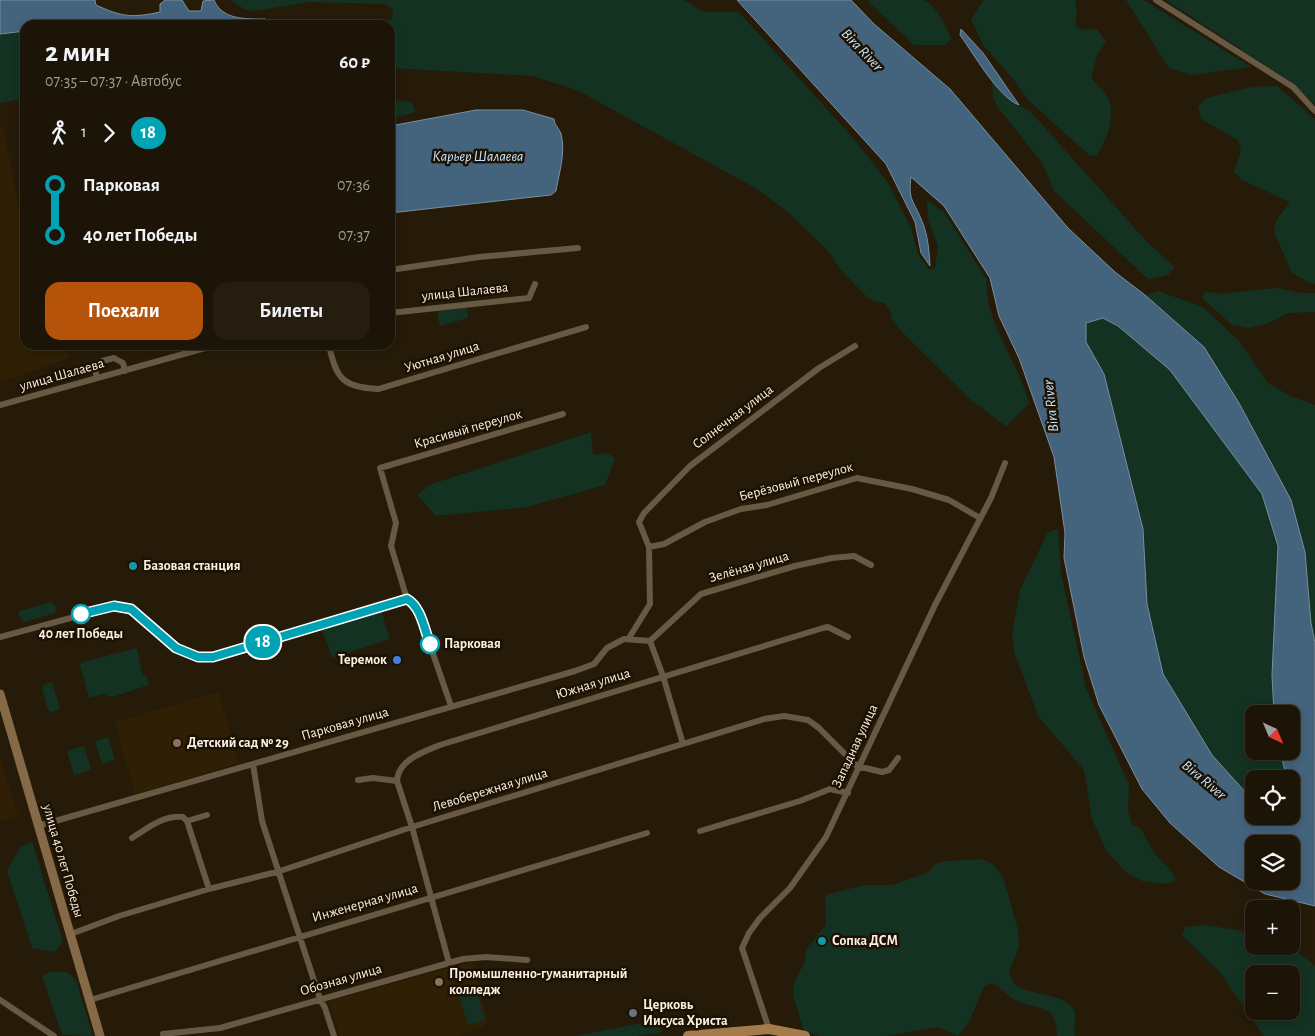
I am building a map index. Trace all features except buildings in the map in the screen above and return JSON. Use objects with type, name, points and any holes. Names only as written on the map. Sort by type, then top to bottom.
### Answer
[{"type":"main road","name":"улица 40 лет Победы","points":[[0,694],[100,1036]]},
{"type":"main road","points":[[688,1036],[770,1029],[802,1036]]},
{"type":"street","points":[[1156,0],[1293,87],[1315,111]]},
{"type":"street","points":[[395,269],[479,258],[578,248]]},
{"type":"street","name":"улица Шалаева","points":[[395,312],[529,298],[535,284]]},
{"type":"street","name":"Уютная улица","points":[[329,350],[334,367],[344,380],[356,388],[378,389],[586,327]]},
{"type":"street","name":"Солнечная улица","points":[[649,547],[639,522],[644,513],[690,466],[811,374],[855,346]]},
{"type":"street","name":"улица Шалаева","points":[[0,405],[198,350]]},
{"type":"street","points":[[97,378],[95,370],[102,361],[114,358],[123,363],[125,371]]},
{"type":"street","name":"Красивый переулок","points":[[407,599],[391,546],[396,522],[380,468],[563,414]]},
{"type":"street","name":"Западная улица","points":[[770,1029],[742,948],[749,933],[760,918],[790,888],[820,846],[848,793],[858,766],[935,605],[980,518],[1005,463]]},
{"type":"street","name":"Берёзовый переулок","points":[[649,547],[664,544],[705,522],[741,509],[767,505],[857,478],[912,489],[949,500],[980,518]]},
{"type":"street","points":[[649,547],[652,578],[650,604],[629,638],[650,641],[663,676],[683,744]]},
{"type":"street","name":"Зелёная улица","points":[[650,641],[701,594],[795,566],[832,558],[854,556],[871,564]]},
{"type":"street","points":[[0,636],[114,606],[136,612],[176,648],[198,657],[213,657],[407,599],[414,603],[418,610],[451,706]]},
{"type":"street","name":"Южная улица","points":[[397,781],[400,768],[408,761],[440,745],[823,628],[828,627],[848,636]]},
{"type":"street","name":"Парковая улица","points":[[38,826],[594,664],[607,648],[629,638]]},
{"type":"street","name":"Левобережная улица","points":[[70,934],[119,916],[210,889],[280,871],[412,827],[764,720],[796,716],[808,720],[820,728],[858,766]]},
{"type":"street","points":[[858,766],[882,772],[889,770],[898,758]]},
{"type":"street","points":[[254,764],[262,821],[280,871],[320,999],[334,1036]]},
{"type":"street","points":[[358,780],[373,778],[397,781],[412,827],[450,963]]},
{"type":"street","points":[[700,831],[800,801],[830,789],[848,793]]},
{"type":"street","points":[[187,821],[207,815]]},
{"type":"street","points":[[132,838],[148,826],[171,818],[183,817],[187,821],[210,889]]},
{"type":"street","name":"Инженерная улица","points":[[90,1000],[300,935],[647,833]]},
{"type":"street","name":"Обозная улица","points":[[163,1034],[220,1028],[450,963],[486,957],[527,960]]},
{"type":"street","points":[[0,1000],[54,1036]]},
{"type":"shaded area","points":[[0,127],[3,127],[20,213],[20,350],[65,350],[69,358],[0,383]]},
{"type":"shaded area","name":"Детский сад № 29","points":[[218,692],[239,763],[135,794],[115,722]]},
{"type":"shaded area","points":[[0,757],[18,815],[0,821]]},
{"type":"shaded area","name":"Промышленно-гуманитарный колледж","points":[[472,962],[487,1018],[485,1026],[456,1036],[339,1036],[329,1001]]},
{"type":"green space","points":[[230,0],[684,0],[704,12],[739,12],[854,139],[888,183],[911,228],[918,254],[929,270],[935,267],[938,246],[928,220],[927,200],[944,212],[987,280],[987,295],[996,326],[1018,373],[1029,404],[1006,426],[972,401],[904,334],[892,320],[890,310],[884,303],[875,302],[867,297],[840,269],[830,253],[789,213],[757,189],[577,90],[532,76],[395,68],[395,20],[390,20],[393,9],[385,4],[309,2],[255,11],[246,10]]},
{"type":"green space","points":[[867,0],[922,0],[927,2],[940,17],[951,40],[945,45],[914,45]]},
{"type":"green space","points":[[984,0],[1075,0],[1077,11],[1075,26],[1082,30],[1097,29],[1106,42],[1097,55],[1091,78],[1107,96],[1110,103],[1111,119],[1104,143],[1096,156],[1089,155],[1027,99],[1014,80],[983,45],[971,19]]},
{"type":"green space","points":[[1126,0],[1144,0],[1251,67],[1191,75],[1169,68]]},
{"type":"green space","points":[[1166,0],[1315,0],[1315,104],[1291,82]]},
{"type":"green space","points":[[20,32],[20,99],[0,103],[0,34]]},
{"type":"green space","points":[[992,79],[1012,102],[1030,111],[1148,243],[1175,267],[1168,275],[1148,279],[1054,191],[1043,164],[997,106],[993,96]]},
{"type":"green space","points":[[1277,86],[1315,119],[1315,284],[1292,273],[1274,232],[1276,221],[1290,202],[1242,180],[1234,172],[1241,150],[1238,140],[1201,119],[1198,107],[1206,98],[1252,87]]},
{"type":"green space","points":[[395,100],[412,102],[415,112],[395,118]]},
{"type":"green space","points":[[1277,288],[1302,293],[1315,293],[1315,312],[1288,313],[1266,324],[1249,328],[1232,325],[1203,299],[1204,291],[1220,294]]},
{"type":"green space","points":[[1158,291],[1203,307],[1239,341],[1268,383],[1290,396],[1315,405],[1315,643],[1311,623],[1305,552],[1291,500],[1239,403],[1204,347],[1145,295]]},
{"type":"green space","points":[[467,308],[468,318],[440,326],[437,311]]},
{"type":"green space","points":[[1103,318],[1118,326],[1170,370],[1262,494],[1278,546],[1272,675],[1274,705],[1245,705],[1245,760],[1282,760],[1285,770],[1245,770],[1245,792],[1212,755],[1163,674],[1147,604],[1143,529],[1104,374],[1086,342],[1086,323]]},
{"type":"green space","points":[[591,432],[593,455],[607,453],[615,458],[605,485],[527,507],[436,516],[417,495],[432,484]]},
{"type":"green space","points":[[1058,529],[1061,573],[1086,688],[1129,785],[1128,811],[1132,824],[1141,829],[1154,853],[1172,872],[1176,880],[1167,884],[1142,881],[1126,872],[1107,852],[1092,819],[1084,770],[1038,716],[1015,654],[1012,636],[1020,590],[1048,532]]},
{"type":"green space","points":[[52,602],[56,608],[55,613],[24,622],[18,614],[20,611]]},
{"type":"green space","points":[[380,607],[390,639],[332,658],[321,627]]},
{"type":"green space","points":[[137,648],[142,674],[147,677],[149,685],[112,697],[102,694],[89,698],[80,665],[82,662]]},
{"type":"green space","points":[[52,682],[60,709],[51,712],[48,710],[42,689],[43,685]]},
{"type":"green space","points":[[108,737],[115,760],[102,764],[95,741]]},
{"type":"green space","points":[[84,746],[91,770],[74,775],[67,751]]},
{"type":"green space","points":[[32,842],[63,942],[54,952],[32,948],[7,871],[21,846]]},
{"type":"green space","points":[[982,859],[993,864],[1004,880],[1018,930],[1019,947],[1009,971],[1013,981],[1022,989],[1058,998],[1072,1007],[1075,1013],[1075,1036],[1057,1036],[1054,1018],[1050,1013],[1017,1001],[992,983],[984,986],[970,1020],[958,1036],[938,1027],[887,1036],[820,1036],[804,1031],[793,995],[794,983],[805,961],[806,949],[826,925],[825,898],[828,894],[865,885],[892,885],[929,872],[935,864],[947,861]]},
{"type":"green space","points":[[1205,925],[1245,932],[1245,955],[1300,954],[1315,966],[1315,1036],[1264,1036],[1253,1020],[1300,1020],[1300,965],[1245,965],[1245,1009],[1219,971],[1182,935],[1185,927]]},
{"type":"green space","points":[[49,972],[67,972],[76,980],[93,1036],[62,1035],[42,976]]},
{"type":"green space","points":[[477,990],[485,1020],[468,1025],[459,995]]},
{"type":"green space","points":[[653,1021],[660,1023],[661,1032],[637,1036],[576,1036]]},
{"type":"water","points":[[0,0],[95,0],[96,5],[105,9],[134,16],[160,12],[160,4],[165,0],[182,0],[189,11],[201,11],[203,1],[214,0],[218,7],[229,15],[265,19],[20,20],[20,32],[0,34]]},
{"type":"water","name":"Bira River","points":[[737,0],[851,0],[874,24],[950,89],[1068,228],[1115,272],[1145,295],[1204,347],[1239,403],[1291,500],[1305,552],[1311,623],[1315,643],[1315,906],[1300,902],[1300,900],[1290,900],[1265,894],[1258,890],[1300,890],[1300,835],[1245,835],[1245,882],[1219,867],[1170,823],[1142,789],[1099,705],[1084,657],[1064,558],[1065,533],[1054,457],[1019,358],[999,316],[990,278],[944,206],[911,177],[911,195],[925,230],[930,266],[921,253],[915,222],[886,164]],"holes":[[[1103,318],[1118,326],[1170,370],[1262,494],[1278,546],[1272,675],[1274,705],[1300,705],[1300,760],[1282,760],[1285,770],[1300,770],[1300,825],[1245,825],[1245,792],[1212,755],[1163,674],[1147,604],[1143,529],[1104,374],[1086,342],[1086,323]]]},
{"type":"water","points":[[961,29],[983,53],[1019,105],[1003,93],[987,74],[960,35]]},
{"type":"water","name":"Карьер Шалаева","points":[[476,110],[523,110],[554,119],[561,134],[563,148],[556,191],[551,195],[395,212],[395,125]]},
{"type":"bus line","name":"18","points":[[81,614],[114,606],[131,609],[149,622],[176,648],[198,657],[213,657],[396,600],[407,599],[414,603],[418,610],[430,644]]},
{"type":"place","name":"Базовая станция","points":[[133,566]]},
{"type":"place","name":"40 лет Победы","points":[[81,614]]},
{"type":"place","name":"Парковая","points":[[430,644]]},
{"type":"place","name":"Теремок","points":[[397,660]]},
{"type":"place","name":"Детский сад № 29","points":[[177,743]]},
{"type":"place","name":"Сопка ДСМ","points":[[822,941]]},
{"type":"place","name":"Промышленно-гуманитарный колледж","points":[[439,982]]},
{"type":"place","name":"Церковь Иисуса Христа","points":[[633,1013]]}]
